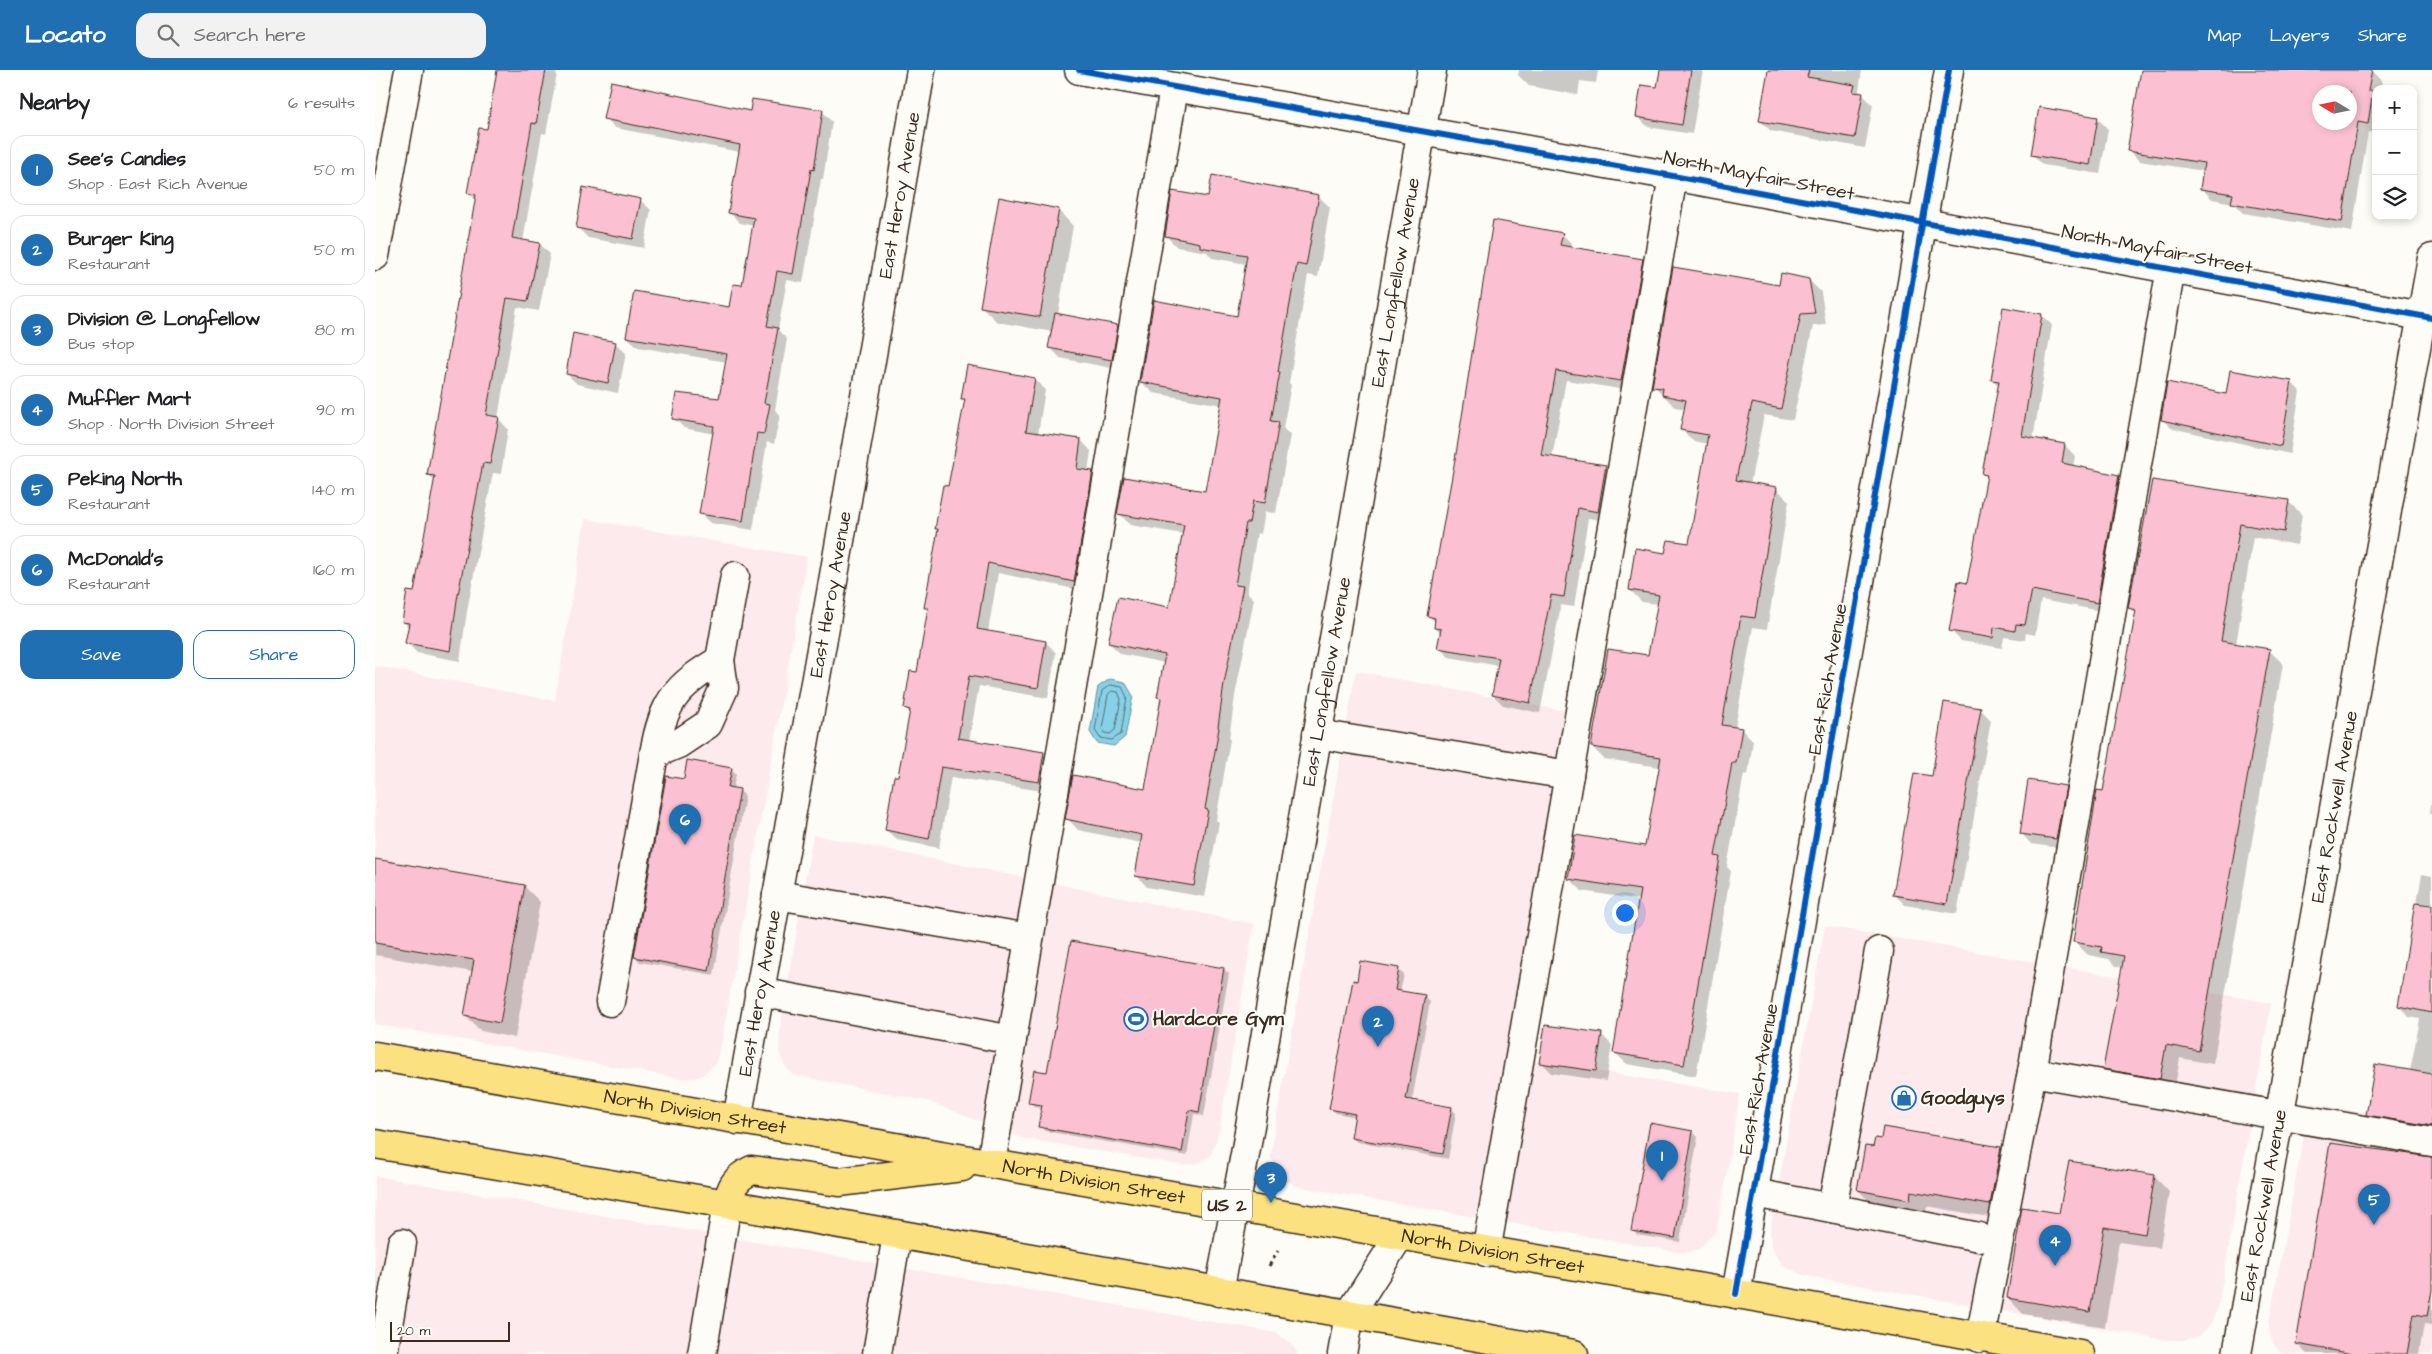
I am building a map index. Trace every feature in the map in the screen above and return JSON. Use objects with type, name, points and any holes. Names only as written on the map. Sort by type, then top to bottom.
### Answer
[{"type":"main road","name":"North Division Street","points":[[375,1056],[1236,1206],[1486,1252],[1736,1294],[1980,1338],[2009,1348],[2080,1354]]},
{"type":"main road","points":[[375,1144],[727,1204],[1574,1354]]},
{"type":"main road","points":[[727,1204],[731,1187],[740,1176],[752,1170],[839,1182],[991,1163]]},
{"type":"street","points":[[375,256],[409,70]]},
{"type":"street","name":"East Heroy Avenue","points":[[737,1120],[921,70]]},
{"type":"street","name":"North Mayfair Street","points":[[1079,70],[1673,176],[2171,268],[2427,318]]},
{"type":"street","name":"East Longfellow Avenue","points":[[1219,1292],[1236,1206],[1432,70]]},
{"type":"street","name":"East Rich Avenue","points":[[1736,1294],[1949,70]]},
{"type":"street","points":[[991,1163],[1174,88]]},
{"type":"street","points":[[1486,1252],[1673,176]]},
{"type":"street","name":"East Rockwell Avenue","points":[[2237,1354],[2427,318],[2432,258]]},
{"type":"street","points":[[1980,1338],[2032,1072],[2171,268]]},
{"type":"street","points":[[654,754],[678,744],[708,724],[724,688],[721,660],[735,576]]},
{"type":"street","points":[[610,1002],[658,730],[670,701],[693,676],[721,660]]},
{"type":"street","points":[[1317,734],[1569,775]]},
{"type":"street","points":[[777,895],[1029,938]]},
{"type":"street","points":[[1832,1208],[1879,950]]},
{"type":"street","points":[[759,992],[1012,1040]]},
{"type":"street","points":[[2032,1072],[2432,1142]]},
{"type":"street","points":[[1754,1193],[1979,1237]]},
{"type":"street","points":[[702,1354],[727,1204]]},
{"type":"street","points":[[877,1354],[897,1234]]},
{"type":"street","points":[[1342,1354],[1349,1315],[1400,1235]]},
{"type":"street","points":[[383,1354],[402,1243]]},
{"type":"path","points":[[1269,1266],[1278,1251]]},
{"type":"shaded area","points":[[585,519],[807,557],[721,1045],[715,1064],[700,1077],[684,1079],[375,1024],[375,666],[555,701]]},
{"type":"shaded area","points":[[1356,671],[1590,716],[1528,1060],[1740,1094],[1717,1230],[1699,1249],[1679,1252],[1296,1186],[1283,1178],[1275,1166],[1271,1157],[1273,1139]]},
{"type":"shaded area","points":[[813,835],[1254,924],[1219,1131],[1211,1155],[1200,1163],[1182,1165],[1022,1138],[928,1101],[793,1075],[785,1066],[779,1051],[780,1029]]},
{"type":"shaded area","points":[[1825,926],[2271,1003],[2218,1307],[2210,1324],[2200,1336],[2183,1340],[2167,1340],[1803,1275],[1785,1267],[1776,1256],[1772,1247],[1770,1233]]},
{"type":"shaded area","points":[[2310,1103],[2432,1125],[2432,1354],[2284,1354],[2275,1346],[2270,1335],[2269,1323]]},
{"type":"shaded area","points":[[375,1176],[1277,1333],[1293,1346],[1298,1354],[375,1354]]},
{"type":"water","points":[[1110,679],[1125,682],[1133,696],[1125,737],[1114,746],[1097,743],[1090,732],[1098,687]]},
{"type":"building","points":[[497,70],[546,70],[536,124],[532,123],[512,238],[540,243],[528,301],[507,298],[486,415],[499,417],[490,464],[483,463],[457,600],[450,651],[405,643],[409,623],[402,622],[407,591],[414,592],[435,476],[427,475],[476,195],[467,193],[479,128],[487,129]]},
{"type":"building","points":[[1660,70],[1691,70],[1682,125],[1636,117],[1641,85],[1657,87]]},
{"type":"building","points":[[1768,70],[1809,70],[1807,77],[1855,85],[1853,92],[1863,93],[1855,138],[1759,121]]},
{"type":"building","points":[[2141,70],[2372,70],[2368,91],[2372,91],[2372,98],[2368,124],[2358,122],[2357,128],[2357,85],[2312,85],[2312,130],[2357,130],[2342,222],[2231,203],[2233,194],[2200,189],[2204,163],[2127,151]]},
{"type":"building","points":[[611,81],[750,111],[752,99],[823,110],[814,170],[811,169],[793,274],[777,271],[767,326],[778,328],[764,403],[770,404],[764,434],[757,433],[743,521],[699,514],[714,426],[672,419],[676,393],[719,398],[727,354],[626,337],[634,291],[729,307],[733,284],[742,285],[754,218],[728,213],[740,145],[649,126],[649,128],[603,119]]},
{"type":"building","points":[[2039,107],[2098,117],[2090,165],[2031,155]]},
{"type":"building","points":[[1212,175],[1319,195],[1306,266],[1297,264],[1278,372],[1280,372],[1271,421],[1279,422],[1265,503],[1253,501],[1249,523],[1246,523],[1235,585],[1243,586],[1224,684],[1219,728],[1205,809],[1208,810],[1194,886],[1135,876],[1142,835],[1065,819],[1073,775],[1145,789],[1161,698],[1157,697],[1165,655],[1108,643],[1118,597],[1169,607],[1184,525],[1117,514],[1124,477],[1205,491],[1222,397],[1140,382],[1154,300],[1237,316],[1247,255],[1200,247],[1200,243],[1165,236],[1172,191],[1208,197]]},
{"type":"building","points":[[583,187],[641,199],[633,239],[576,228]]},
{"type":"building","points":[[999,197],[1059,209],[1040,317],[980,307]]},
{"type":"building","points":[[1493,220],[1563,233],[1560,245],[1643,259],[1621,381],[1556,371],[1541,455],[1606,465],[1598,512],[1578,508],[1564,597],[1551,595],[1530,703],[1492,695],[1499,658],[1437,648],[1441,629],[1434,628],[1435,618],[1427,616],[1457,448]]},
{"type":"building","points":[[1673,267],[1779,285],[1781,273],[1809,279],[1815,313],[1801,314],[1781,409],[1752,403],[1736,480],[1777,487],[1755,618],[1741,616],[1722,725],[1742,728],[1736,763],[1732,763],[1715,856],[1720,857],[1684,1065],[1613,1053],[1640,890],[1568,879],[1575,835],[1645,846],[1661,757],[1591,747],[1608,649],[1648,655],[1659,595],[1629,590],[1635,548],[1665,553],[1668,540],[1689,543],[1708,435],[1680,430],[1686,400],[1662,395],[1663,388],[1652,387]]},
{"type":"building","points":[[2003,307],[2042,314],[2022,436],[2065,444],[2062,463],[2119,475],[2097,603],[2032,590],[2025,625],[2016,624],[2015,631],[1994,627],[1993,638],[1949,631],[1958,581],[1967,583],[1987,475],[1982,474],[1999,381],[1991,380]]},
{"type":"building","points":[[1055,313],[1118,325],[1112,360],[1048,348]]},
{"type":"building","points":[[573,333],[616,342],[608,383],[566,374]]},
{"type":"building","points":[[967,365],[1035,378],[1026,431],[1081,439],[1077,469],[1093,471],[1074,582],[988,563],[977,629],[1046,641],[1038,688],[969,676],[958,738],[1044,752],[1039,782],[941,767],[929,839],[885,830],[894,776],[898,776],[910,710],[904,708],[910,671],[917,672],[928,608],[924,608],[938,529],[935,529],[943,485],[948,486],[965,399],[961,399]]},
{"type":"building","points":[[2230,370],[2292,381],[2281,446],[2161,420],[2167,382],[2226,394]]},
{"type":"building","points":[[2152,480],[2289,500],[2284,532],[2240,524],[2221,641],[2270,649],[2199,1051],[2166,1045],[2160,1079],[2103,1069],[2124,956],[2101,952],[2102,947],[2073,942],[2097,790],[2103,791],[2136,610],[2128,608]]},
{"type":"building","points":[[1944,702],[1981,708],[1947,904],[1893,895],[1914,773],[1932,776]]},
{"type":"building","points":[[687,760],[732,768],[728,787],[740,789],[709,971],[634,957],[666,776],[684,779]]},
{"type":"building","points":[[2028,780],[2066,786],[2056,839],[2020,834]]},
{"type":"building","points":[[375,859],[525,885],[500,1023],[464,1016],[474,960],[375,943]]},
{"type":"building","points":[[2415,903],[2432,905],[2432,1013],[2398,1006]]},
{"type":"building","name":"Hardcore Gym","points":[[1071,941],[1224,968],[1199,1112],[1189,1110],[1182,1152],[1038,1127],[1042,1105],[1028,1103],[1034,1070],[1047,1072]]},
{"type":"building","points":[[1360,961],[1399,968],[1395,990],[1425,995],[1406,1099],[1452,1107],[1443,1154],[1351,1138],[1355,1114],[1329,1109],[1353,980],[1357,981]]},
{"type":"building","points":[[1545,1025],[1602,1033],[1596,1071],[1539,1063]]},
{"type":"building","points":[[2375,1064],[2432,1074],[2432,1126],[2366,1115]]},
{"type":"building","points":[[1650,1123],[1693,1131],[1675,1238],[1631,1231]]},
{"type":"building","points":[[1883,1127],[2001,1147],[1990,1205],[1911,1191],[1910,1200],[1857,1190],[1865,1146],[1873,1147],[1875,1138],[1881,1139]]},
{"type":"building","points":[[2330,1143],[2432,1157],[2432,1290],[2427,1316],[2414,1314],[2407,1354],[2353,1354],[2296,1344]]},
{"type":"building","points":[[2069,1161],[2155,1175],[2145,1234],[2104,1227],[2090,1312],[2007,1298],[2022,1207],[2059,1213]]},
{"type":"cycle path","points":[[1079,70],[1673,176],[2432,318]]},
{"type":"cycle path","points":[[1736,1294],[1949,70]]},
{"type":"place","name":"McDonald's","points":[[685,845]]},
{"type":"place","name":"Hardcore Gym","points":[[1136,1019]]},
{"type":"place","name":"Burger King","points":[[1378,1047]]},
{"type":"place","name":"Goodguys","points":[[1904,1098]]},
{"type":"place","name":"See's Candies","points":[[1662,1181]]},
{"type":"place","name":"Division @ Longfellow","points":[[1271,1203]]},
{"type":"place","name":"Peking North","points":[[2374,1225]]},
{"type":"place","name":"Muffler Mart","points":[[2055,1266]]}]
